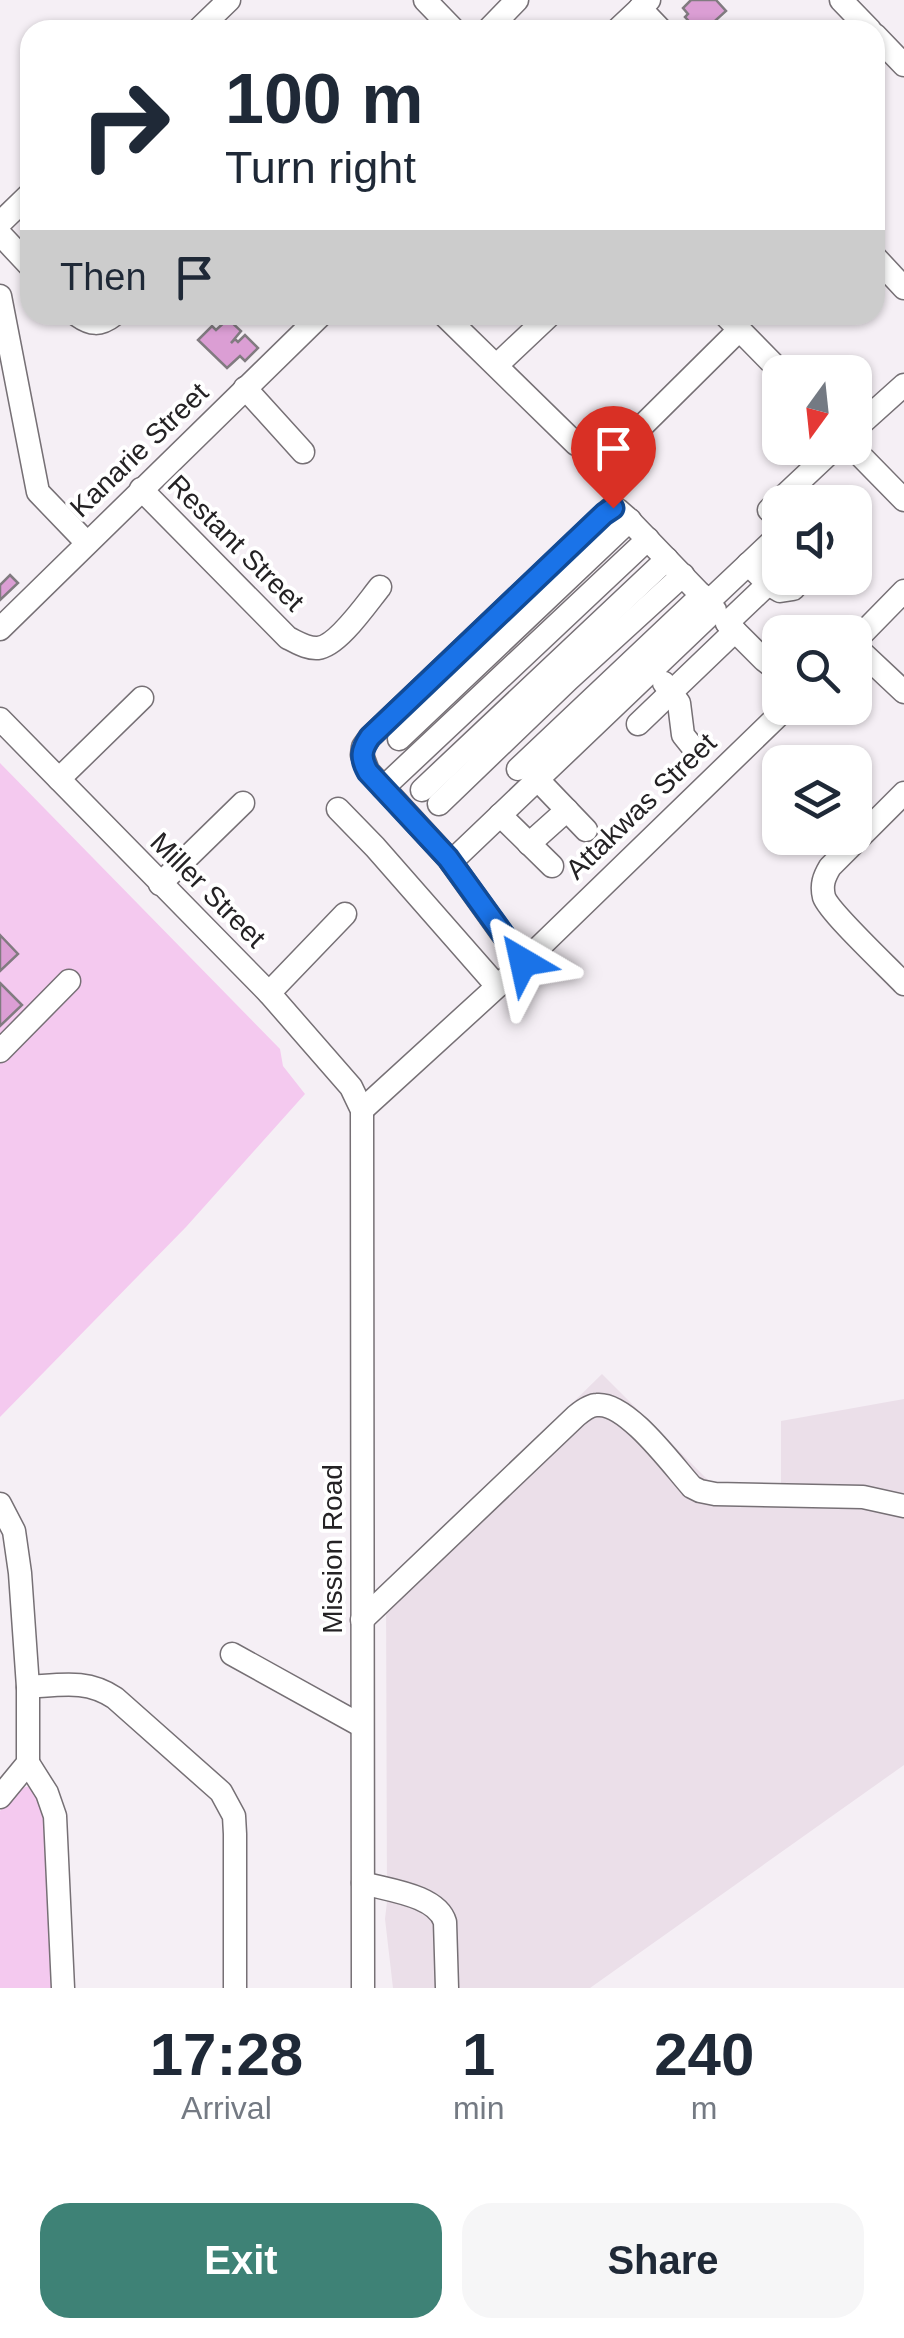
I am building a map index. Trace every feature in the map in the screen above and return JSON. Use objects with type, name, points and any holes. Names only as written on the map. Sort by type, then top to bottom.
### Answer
[{"type":"street","points":[[208,20],[229,0]]},
{"type":"street","points":[[425,0],[444,20]]},
{"type":"street","points":[[841,0],[860,20]]},
{"type":"street","points":[[885,46],[904,65]]},
{"type":"street","points":[[0,223],[20,204]]},
{"type":"street","points":[[0,234],[20,255]]},
{"type":"street","points":[[885,268],[904,288]]},
{"type":"street","points":[[0,296],[38,492],[87,543]]},
{"type":"street","name":"Kanarie Street","points":[[0,628],[311,325]]},
{"type":"street","points":[[454,325],[576,444],[605,452],[629,439],[729,325]]},
{"type":"street","points":[[496,365],[539,325]]},
{"type":"street","points":[[735,325],[764,355]]},
{"type":"street","points":[[872,414],[904,385]]},
{"type":"street","points":[[245,388],[302,452]]},
{"type":"street","points":[[795,485],[816,465]]},
{"type":"street","points":[[870,465],[904,500]]},
{"type":"street","name":"Restant Street","points":[[142,490],[288,638],[302,645],[314,649],[336,639],[380,587]]},
{"type":"street","points":[[523,962],[451,862],[363,763],[364,746],[370,737],[447,679],[630,520],[762,655]]},
{"type":"street","points":[[383,788],[648,539]]},
{"type":"street","points":[[638,724],[671,691],[748,564],[762,551]]},
{"type":"street","points":[[748,564],[762,578]]},
{"type":"street","points":[[431,797],[676,567]]},
{"type":"street","points":[[451,862],[500,815],[528,774],[577,728],[718,612],[762,587]]},
{"type":"street","points":[[872,626],[904,591]]},
{"type":"street","points":[[577,728],[718,612]]},
{"type":"street","points":[[489,639],[577,728]]},
{"type":"street","points":[[872,661],[904,692]]},
{"type":"street","points":[[651,670],[681,705],[683,735],[695,750]]},
{"type":"street","points":[[447,679],[472,705]]},
{"type":"street","points":[[399,739],[447,679]]},
{"type":"street","points":[[59,780],[142,698]]},
{"type":"street","name":"Miller Street","points":[[0,719],[269,993],[352,1087],[362,1110]]},
{"type":"street","points":[[454,723],[480,751]]},
{"type":"street","name":"Attakwas Street","points":[[362,1110],[523,962],[768,725]]},
{"type":"street","points":[[528,774],[586,830]]},
{"type":"street","points":[[904,793],[830,867],[822,886],[827,904],[904,984]]},
{"type":"street","points":[[160,884],[243,802]]},
{"type":"street","points":[[338,809],[497,986]]},
{"type":"street","points":[[530,844],[567,810]]},
{"type":"street","points":[[500,815],[552,866]]},
{"type":"street","points":[[269,993],[345,914]]},
{"type":"street","points":[[0,1051],[69,981]]},
{"type":"street","name":"Mission Road","points":[[362,1110],[362,1988]]},
{"type":"street","points":[[362,1620],[576,1416],[596,1404],[624,1413],[700,1492],[863,1497],[904,1506]]},
{"type":"street","points":[[0,1504],[14,1531],[20,1573],[28,1687],[28,1763],[47,1793],[55,1816],[64,1988]]},
{"type":"street","points":[[232,1654],[362,1726]]},
{"type":"street","points":[[28,1687],[84,1684],[103,1690],[220,1792],[234,1816],[235,1988]]},
{"type":"street","points":[[0,1797],[28,1763]]},
{"type":"street","points":[[362,1884],[422,1900],[442,1913],[447,1988]]},
{"type":"shaded area","points":[[0,763],[280,1049],[283,1066],[305,1094],[186,1227],[0,1417]]},
{"type":"shaded area","points":[[602,1374],[714,1486],[781,1486],[781,1421],[904,1399],[904,1765],[590,1988],[393,1988],[385,1919],[386,1586]]},
{"type":"shaded area","points":[[29,1786],[44,1807],[56,1988],[0,1988],[0,1811],[19,1789]]},
{"type":"building","points":[[691,0],[716,0],[726,11],[716,20],[688,20],[683,8]]},
{"type":"building","points":[[221,325],[234,325],[241,331],[231,343],[245,335],[258,348],[245,361],[240,356],[227,368],[198,340],[212,326],[216,330]]},
{"type":"building","points":[[10,575],[18,583],[0,600],[0,585]]},
{"type":"building","points":[[0,935],[18,954],[0,971]]},
{"type":"building","points":[[0,983],[22,1005],[0,1026]]},
{"type":"route","points":[[523,962],[448,858],[368,772],[362,755],[370,737],[613,508]]}]
